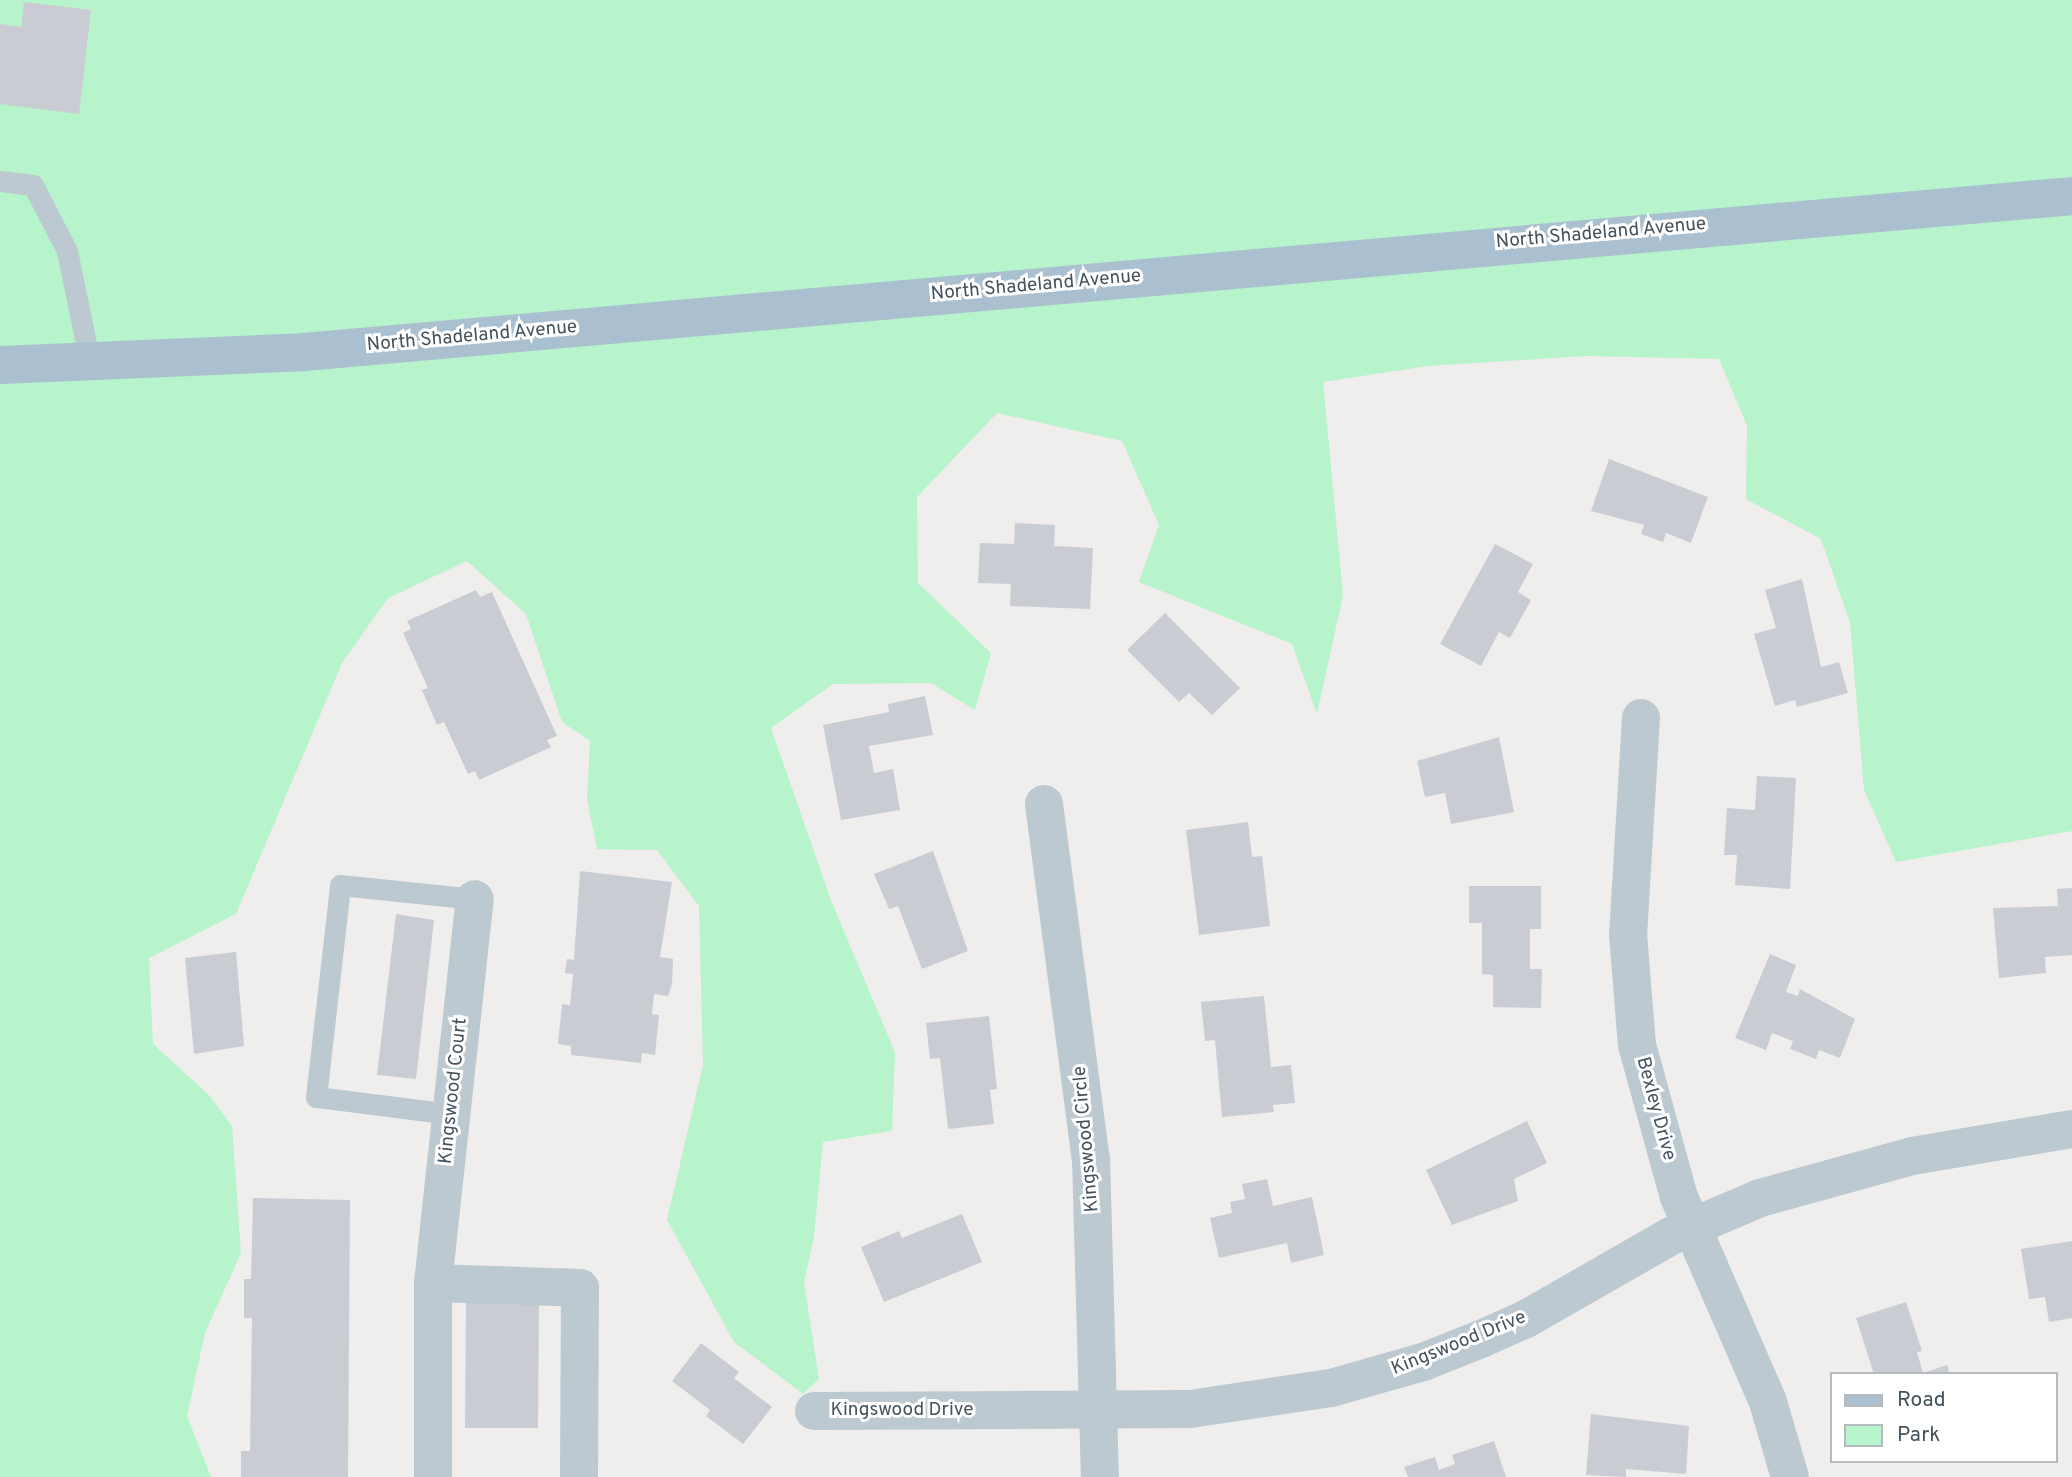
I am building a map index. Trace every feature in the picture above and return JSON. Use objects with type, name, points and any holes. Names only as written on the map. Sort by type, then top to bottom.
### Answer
[{"type":"main road","name":"North Shadeland Avenue","points":[[0,365],[291,353],[2072,196]]},
{"type":"street","name":"Bexley Drive","points":[[1641,719],[1629,855],[1630,997],[1651,1107],[1692,1226],[1768,1402],[1790,1477]]},
{"type":"street","name":"Kingswood Circle","points":[[1044,804],[1091,1159],[1100,1477]]},
{"type":"street","name":"Kingswood Court","points":[[433,1477],[433,1283],[475,898]]},
{"type":"street","name":"Kingswood Drive","points":[[814,1411],[1100,1411],[1243,1404],[1392,1372],[1526,1319],[1692,1226],[1760,1198],[1839,1173],[1965,1145],[2072,1129]]},
{"type":"street","points":[[433,1283],[580,1288],[579,1477]]},
{"type":"lane","points":[[0,181],[33,185],[67,251],[90,363]]},
{"type":"lane","points":[[451,1114],[316,1097],[340,885],[475,898]]},
{"type":"green space","points":[[0,0],[2072,0],[2072,831],[1896,862],[1864,790],[1850,623],[1821,539],[1746,499],[1747,426],[1719,359],[1585,356],[1428,366],[1323,382],[1343,595],[1317,714],[1292,644],[1139,582],[1159,525],[1122,441],[997,413],[917,497],[918,583],[991,653],[975,710],[931,683],[833,684],[771,728],[832,903],[895,1052],[892,1131],[823,1142],[814,1236],[804,1283],[819,1379],[803,1394],[734,1342],[667,1220],[703,1065],[699,906],[657,850],[597,849],[587,799],[590,741],[562,722],[526,614],[467,561],[388,598],[342,663],[236,914],[149,958],[153,1044],[209,1095],[232,1126],[241,1253],[205,1333],[187,1416],[211,1477],[0,1477]]},
{"type":"building","points":[[24,2],[91,10],[79,114],[0,104],[0,24],[21,27]]},
{"type":"building","points":[[1609,459],[1708,497],[1691,543],[1666,533],[1663,542],[1641,534],[1644,525],[1591,511]]},
{"type":"building","points":[[1015,523],[1055,525],[1054,546],[1093,548],[1090,609],[1010,606],[1011,584],[978,583],[980,543],[1014,544]]},
{"type":"building","points":[[1495,544],[1533,564],[1518,592],[1531,600],[1510,638],[1499,632],[1481,666],[1440,644]]},
{"type":"building","points":[[1802,579],[1821,667],[1839,662],[1848,693],[1797,707],[1795,700],[1775,706],[1754,634],[1776,628],[1765,590]]},
{"type":"building","points":[[476,590],[480,597],[492,592],[557,736],[547,740],[551,747],[479,780],[475,771],[468,774],[444,722],[437,725],[422,690],[428,688],[403,633],[411,629],[407,621]]},
{"type":"building","points":[[1165,613],[1240,688],[1212,715],[1189,693],[1179,702],[1127,650]]},
{"type":"building","points":[[925,696],[933,735],[869,746],[874,773],[893,769],[900,810],[841,820],[823,725],[889,712],[888,704]]},
{"type":"building","points":[[1499,737],[1514,812],[1451,824],[1445,793],[1425,797],[1417,761]]},
{"type":"building","points":[[1757,776],[1796,778],[1790,889],[1735,885],[1737,855],[1724,855],[1727,808],[1755,810]]},
{"type":"building","points":[[1248,822],[1252,857],[1262,856],[1270,926],[1199,935],[1186,830]]},
{"type":"building","points":[[933,851],[968,951],[922,969],[898,906],[889,909],[874,874]]},
{"type":"building","points":[[580,871],[672,882],[660,957],[673,959],[672,984],[668,996],[654,994],[652,1014],[659,1015],[655,1055],[642,1053],[641,1063],[571,1055],[571,1046],[558,1044],[562,1004],[570,1005],[573,974],[565,973],[567,959],[574,960]]},
{"type":"building","points":[[1469,886],[1541,886],[1541,929],[1530,929],[1530,969],[1542,969],[1541,1008],[1493,1007],[1493,975],[1482,974],[1482,923],[1469,923]]},
{"type":"building","points":[[2072,888],[2072,955],[2045,957],[2046,973],[1999,978],[1993,908],[2058,906],[2057,889]]},
{"type":"building","points":[[396,914],[434,920],[416,1079],[377,1075]]},
{"type":"building","points":[[236,952],[244,1046],[194,1054],[185,958]]},
{"type":"building","points":[[1770,954],[1796,965],[1786,992],[1798,996],[1800,989],[1855,1019],[1840,1058],[1819,1050],[1816,1059],[1790,1049],[1793,1041],[1772,1033],[1766,1050],[1735,1038]]},
{"type":"building","points":[[1264,996],[1271,1067],[1291,1065],[1295,1103],[1273,1105],[1274,1112],[1222,1117],[1215,1040],[1205,1041],[1201,1002]]},
{"type":"building","points":[[989,1016],[997,1089],[990,1090],[994,1124],[948,1129],[940,1058],[930,1059],[926,1023]]},
{"type":"building","points":[[1527,1121],[1547,1163],[1514,1179],[1518,1201],[1452,1225],[1426,1170]]},
{"type":"building","points":[[1267,1179],[1273,1206],[1312,1197],[1324,1255],[1291,1263],[1287,1243],[1219,1258],[1210,1218],[1232,1213],[1230,1202],[1245,1199],[1242,1184]]},
{"type":"building","points":[[253,1198],[350,1200],[348,1477],[241,1477],[241,1451],[250,1451],[252,1318],[244,1318],[244,1279],[251,1279]]},
{"type":"building","points":[[962,1214],[982,1262],[884,1302],[861,1247],[899,1231],[902,1238]]},
{"type":"building","points":[[2072,1241],[2072,1318],[2049,1322],[2045,1297],[2029,1299],[2021,1249]]},
{"type":"building","points":[[466,1300],[539,1301],[538,1428],[465,1428]]},
{"type":"building","points":[[1906,1302],[1922,1351],[1917,1352],[1923,1372],[1873,1372],[1856,1318]]},
{"type":"building","points":[[701,1343],[739,1372],[734,1378],[772,1407],[743,1444],[706,1416],[710,1410],[672,1381]]},
{"type":"building","points":[[1947,1365],[1949,1372],[1926,1372]]},
{"type":"building","points":[[1591,1414],[1689,1426],[1686,1474],[1626,1469],[1626,1477],[1586,1475]]},
{"type":"building","points":[[1494,1441],[1506,1477],[1408,1477],[1404,1467],[1435,1457],[1439,1470],[1455,1464],[1452,1455]]}]
